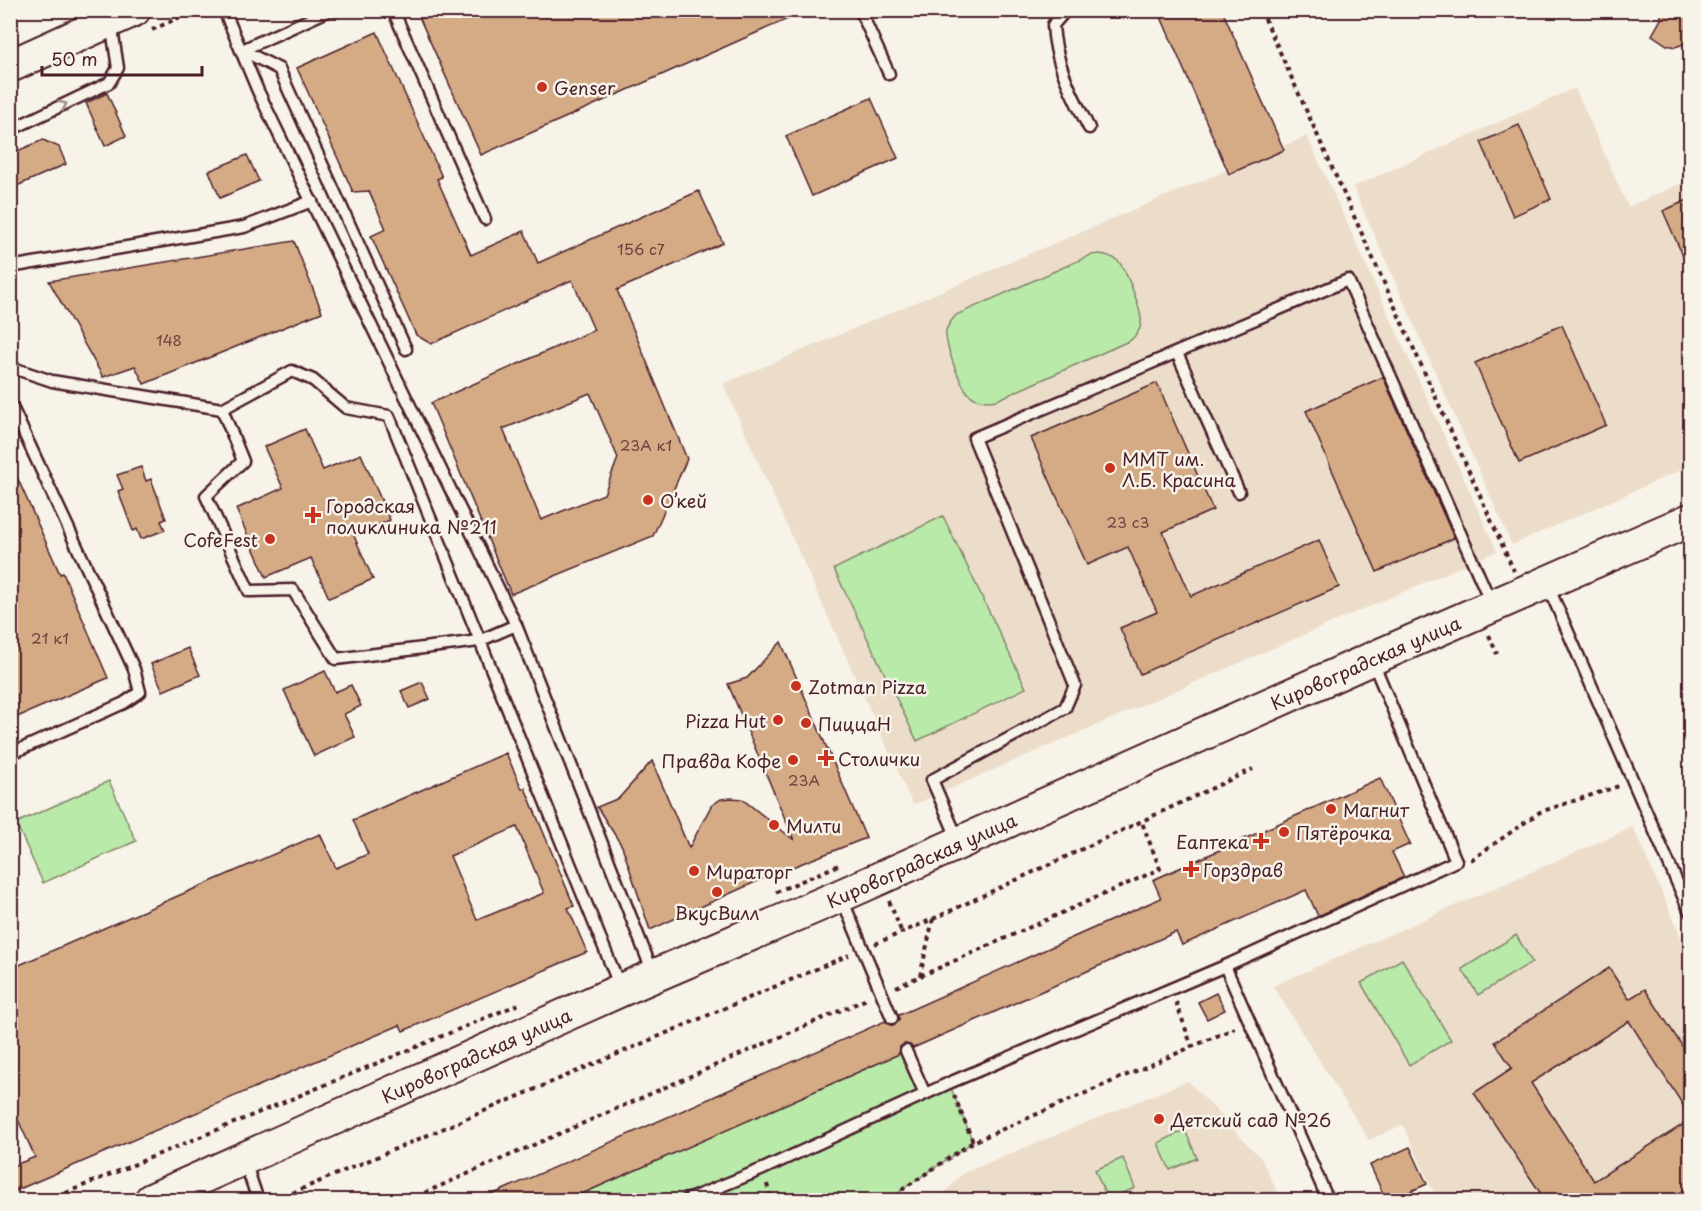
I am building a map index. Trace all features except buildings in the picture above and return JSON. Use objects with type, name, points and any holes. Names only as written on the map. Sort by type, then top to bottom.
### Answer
[{"type":"street","points":[[10,66],[127,14]]},
{"type":"street","name":"Кировоградская улица","points":[[151,1200],[1493,606],[1532,581],[1690,520]]},
{"type":"lane","points":[[224,10],[258,91],[516,625],[654,976]]},
{"type":"lane","points":[[242,50],[330,10]]},
{"type":"lane","points":[[393,10],[485,219]]},
{"type":"lane","points":[[860,10],[889,74]]},
{"type":"lane","points":[[1066,10],[1053,25],[1054,45],[1062,74],[1089,128]]},
{"type":"lane","points":[[10,130],[109,83],[118,68],[112,29],[127,14]]},
{"type":"lane","points":[[242,50],[279,69],[406,349]]},
{"type":"lane","points":[[10,267],[244,227],[312,201]]},
{"type":"lane","points":[[959,842],[932,780],[1065,708],[1075,685],[974,438],[1348,280],[1493,606]]},
{"type":"lane","points":[[1176,353],[1239,492]]},
{"type":"lane","points":[[10,367],[52,381],[222,409],[292,371],[313,380],[346,408],[389,416],[621,990]]},
{"type":"lane","points":[[10,403],[135,669],[140,692],[124,703],[10,754]]},
{"type":"lane","points":[[222,409],[243,461],[206,496],[249,591],[293,590],[336,659],[479,641],[516,625]]},
{"type":"lane","points":[[1532,581],[1634,781],[1690,912]]},
{"type":"lane","points":[[687,1200],[763,1169],[949,1083],[1225,966],[1456,861],[1371,659]]},
{"type":"lane","points":[[840,896],[892,1018]]},
{"type":"lane","points":[[1225,966],[1328,1200]]},
{"type":"lane","points":[[906,1051],[925,1094]]},
{"type":"lane","points":[[244,1159],[258,1200]]},
{"type":"path","points":[[1261,10],[1532,581]]},
{"type":"path","points":[[276,1200],[902,933],[1253,769]]},
{"type":"path","points":[[1456,861],[1470,860],[1540,812],[1634,781]]},
{"type":"path","points":[[408,1200],[920,976],[1160,868],[1141,820]]},
{"type":"path","points":[[773,894],[847,862]]},
{"type":"path","points":[[888,898],[902,933]]},
{"type":"path","points":[[920,976],[933,919]]},
{"type":"path","points":[[1170,989],[1192,1047]]},
{"type":"path","points":[[49,1200],[524,1002]]},
{"type":"path","points":[[904,1200],[903,1189],[973,1142],[1249,1021]]},
{"type":"path","points":[[949,1083],[973,1142]]},
{"type":"shaded area","points":[[1575,88],[1628,207],[1690,179],[1690,466],[1512,545],[1353,187]]},
{"type":"shaded area","name":"ММТ им. Л.Б. Красина","points":[[1307,136],[1497,551],[913,805],[723,384]]},
{"type":"shaded area","points":[[1633,827],[1690,957],[1690,1200],[1437,1200],[1403,1125],[1369,1140],[1273,986]]},
{"type":"shaded area","name":"Детский сад №26","points":[[1188,1081],[1261,1158],[1281,1200],[938,1200],[963,1173]]},
{"type":"green space","points":[[1100,254],[1118,261],[1129,282],[1141,318],[1140,329],[1135,336],[1131,340],[997,400],[982,401],[969,394],[957,373],[946,337],[948,326],[956,315],[1091,255]]},
{"type":"green space","points":[[943,516],[1026,688],[917,741],[834,569]]},
{"type":"green space","points":[[109,781],[136,841],[43,883],[16,823]]},
{"type":"green space","points":[[1516,935],[1532,962],[1478,995],[1462,969]]},
{"type":"green space","points":[[1402,959],[1451,1040],[1409,1065],[1361,983]]},
{"type":"green space","points":[[906,1051],[925,1094],[949,1083],[973,1142],[890,1200],[568,1200]]},
{"type":"green space","points":[[1185,1130],[1197,1158],[1170,1170],[1158,1143]]},
{"type":"green space","points":[[1123,1158],[1135,1188],[1107,1199],[1095,1170]]},
{"type":"place","name":"Genser","points":[[542,87]]},
{"type":"place","name":"ММТ им. Л.Б. Красина","points":[[1110,468]]},
{"type":"place","name":"О’кей","points":[[648,500]]},
{"type":"place","name":"Городская поликлиника №211","points":[[313,515]]},
{"type":"place","name":"CofeFest","points":[[270,539]]},
{"type":"place","name":"Zotman Pizza","points":[[796,686]]},
{"type":"place","name":"Pizza Hut","points":[[778,720]]},
{"type":"place","name":"ПиццаН","points":[[806,723]]},
{"type":"place","name":"Столички","points":[[826,758]]},
{"type":"place","name":"Правда Кофе","points":[[793,760]]},
{"type":"place","name":"Магнит","points":[[1331,809]]},
{"type":"place","name":"Милти","points":[[774,825]]},
{"type":"place","name":"Пятёрочка","points":[[1284,832]]},
{"type":"place","name":"Еаптека","points":[[1261,841]]},
{"type":"place","name":"Горздрав","points":[[1191,869]]},
{"type":"place","name":"Мираторг","points":[[694,871]]},
{"type":"place","name":"ВкусВилл","points":[[717,892]]},
{"type":"place","name":"Детский сад №26","points":[[1159,1119]]}]
